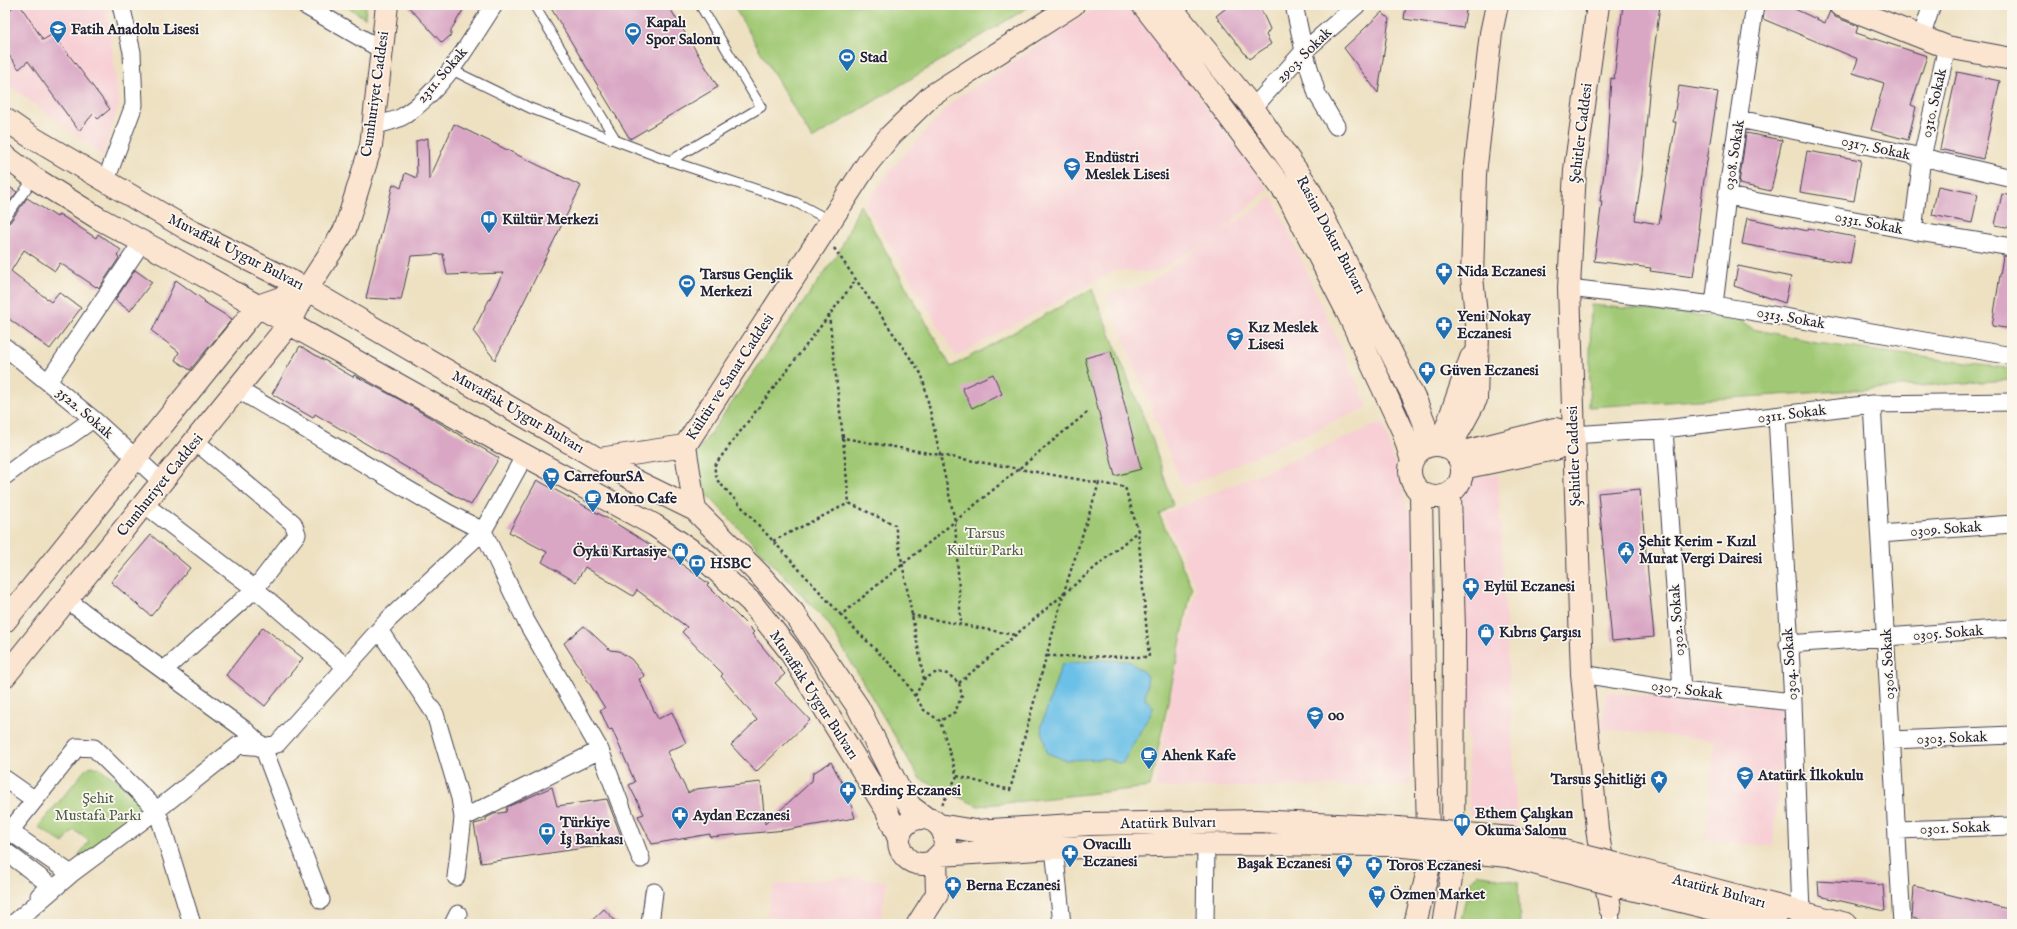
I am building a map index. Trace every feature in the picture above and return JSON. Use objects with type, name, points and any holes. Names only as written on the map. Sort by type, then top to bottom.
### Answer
[{"type":"main road","name":"Cumhuriyet Caddesi","points":[[5,676],[290,323],[308,289],[345,230],[371,146],[387,5]]},
{"type":"main road","name":"Kültür ve Sanat Caddesi","points":[[685,446],[868,163],[890,136],[931,96],[1073,5]]},
{"type":"main road","points":[[1143,5],[1213,95],[1288,196],[1346,310],[1400,424],[1412,461]]},
{"type":"main road","name":"Rasim Dokur Bulvarı","points":[[1169,5],[1253,108],[1308,187],[1334,236],[1417,404],[1424,422],[1447,452]]},
{"type":"main road","points":[[1447,452],[1476,399],[1478,334],[1472,277],[1475,174],[1492,33],[1497,5]]},
{"type":"main road","name":"Şehitler Caddesi","points":[[1598,5],[1575,170],[1569,288],[1582,674],[1597,829],[1610,916]]},
{"type":"main road","points":[[1840,5],[1947,47],[2012,59]]},
{"type":"main road","name":"Muvaffak Uygur Bulvarı","points":[[5,119],[28,135],[189,230],[308,289],[634,480],[696,510],[760,575],[793,612],[858,707],[900,791],[911,807],[936,816]]},
{"type":"main road","name":"Muvaffak Uygur Bulvarı","points":[[5,156],[34,178],[98,218],[290,323],[524,455],[654,525],[704,559],[751,602],[793,656],[886,809],[899,839]]},
{"type":"main road","points":[[5,621],[258,306],[308,289]]},
{"type":"main road","points":[[1447,452],[1462,474],[1458,485],[1450,494],[1435,498],[1421,493],[1412,482],[1410,468],[1412,461],[1422,450],[1447,452],[1555,428],[1573,435]]},
{"type":"main road","points":[[599,459],[685,446],[696,510]]},
{"type":"main road","points":[[1415,924],[1430,866],[1424,680],[1421,493]]},
{"type":"main road","points":[[1443,924],[1453,867],[1454,628],[1450,494]]},
{"type":"main road","points":[[918,924],[937,894],[938,857],[944,843],[944,836],[936,816],[911,820],[905,825],[899,839],[899,846],[907,859],[922,864],[938,857]]},
{"type":"main road","name":"Atatürk Bulvarı","points":[[936,816],[974,831],[1090,824],[1257,821],[1396,837]]},
{"type":"main road","points":[[1396,837],[1512,838],[1741,919],[1775,924]]},
{"type":"main road","name":"Atatürk Bulvarı","points":[[938,857],[1054,848],[1396,837]]},
{"type":"main road","name":"Atatürk Bulvarı","points":[[1615,874],[1801,912],[1846,924]]},
{"type":"street","points":[[106,180],[134,105],[132,52],[121,5]]},
{"type":"street","points":[[304,5],[382,50]]},
{"type":"street","name":"2311. Sokak","points":[[373,126],[404,116],[432,91],[464,51],[494,5]]},
{"type":"street","points":[[1294,5],[1304,50],[1317,94],[1336,126]]},
{"type":"street","name":"2903. Sokak","points":[[1253,108],[1304,50],[1357,5]]},
{"type":"street","name":"0308. Sokak","points":[[1714,305],[1727,196],[1755,5]]},
{"type":"street","points":[[1922,37],[1932,5]]},
{"type":"street","name":"0310. Sokak","points":[[1913,231],[1922,157],[1947,47]]},
{"type":"street","name":"0317. Sokak","points":[[1739,119],[1922,157],[2012,178]]},
{"type":"street","name":"0331. Sokak","points":[[1727,196],[1913,231],[2012,247]]},
{"type":"street","points":[[48,382],[142,242]]},
{"type":"street","name":"0313. Sokak","points":[[1569,288],[1714,305],[2012,356]]},
{"type":"street","name":"3522. Sokak","points":[[5,347],[93,419],[162,482]]},
{"type":"street","points":[[237,389],[448,513],[483,531],[526,620],[600,750],[641,859]]},
{"type":"street","name":"0311. Sokak","points":[[1573,435],[1664,429],[1872,404],[2012,402]]},
{"type":"street","name":"0306. Sokak","points":[[1872,404],[1902,924]]},
{"type":"street","name":"0304. Sokak","points":[[1777,416],[1788,644],[1793,702],[1801,912]]},
{"type":"street","points":[[5,476],[38,452],[65,439],[93,419]]},
{"type":"street","name":"0302. Sokak","points":[[1664,429],[1682,690]]},
{"type":"street","points":[[164,670],[255,588],[297,534],[293,523],[195,441]]},
{"type":"street","points":[[13,924],[71,874],[157,810],[239,745],[263,748],[277,744],[388,619],[483,531],[524,455]]},
{"type":"street","points":[[144,504],[255,588],[346,668]]},
{"type":"street","name":"0309. Sokak","points":[[1880,534],[2012,524]]},
{"type":"street","points":[[67,600],[245,730],[263,748],[322,900]]},
{"type":"street","name":"0305. Sokak","points":[[1788,644],[2012,628]]},
{"type":"street","points":[[379,630],[435,714],[460,798],[463,818],[456,877]]},
{"type":"street","name":"0307. Sokak","points":[[1582,674],[1682,690],[1793,702]]},
{"type":"street","name":"0303. Sokak","points":[[1892,740],[2012,735]]},
{"type":"street","points":[[71,874],[8,830],[35,800],[77,747],[94,748],[157,810],[192,924]]},
{"type":"street","points":[[463,818],[600,750]]},
{"type":"street","points":[[5,779],[35,800]]},
{"type":"street","name":"0301. Sokak","points":[[1897,830],[2012,826]]},
{"type":"street","points":[[1205,924],[1206,844]]},
{"type":"street","points":[[1054,848],[1062,924]]},
{"type":"street","points":[[5,851],[50,886],[8,924]]},
{"type":"street","points":[[650,924],[654,892]]},
{"type":"lane","points":[[534,5],[616,140]]},
{"type":"lane","points":[[670,161],[761,107],[700,5]]},
{"type":"lane","points":[[450,69],[530,108],[670,161],[795,202],[827,228]]},
{"type":"lane","points":[[5,218],[34,178]]},
{"type":"path","points":[[827,228],[839,252],[856,280],[922,375],[955,521],[961,624]]},
{"type":"path","points":[[856,280],[714,466],[717,480],[841,615],[901,675],[924,710],[940,721],[957,776],[936,816]]},
{"type":"path","points":[[829,315],[849,503]]},
{"type":"path","points":[[841,615],[1089,411]]},
{"type":"path","points":[[843,438],[1018,470],[1125,487],[1138,531],[1149,658],[1046,656]]},
{"type":"path","points":[[957,776],[1010,790],[1063,595],[1099,483]]},
{"type":"path","points":[[773,541],[849,503]]},
{"type":"path","points":[[849,503],[895,525],[924,679]]},
{"type":"path","points":[[959,683],[1138,531]]},
{"type":"path","points":[[911,615],[1015,635]]},
{"type":"path","points":[[915,696],[924,679],[937,672],[948,674],[959,683],[962,696],[955,712],[940,721]]},
{"type":"shaded area","name":"Fatih Anadolu Lisesi","points":[[5,5],[107,5],[119,105],[103,156],[5,82]]},
{"type":"shaded area","name":"Endüstri Meslek Lisesi","points":[[1131,5],[1268,189],[1220,233],[1273,197],[1368,407],[1183,488],[1106,295],[1149,283],[1206,243],[1153,273],[1117,270],[956,356],[865,204],[889,172],[953,101],[1095,8]]},
{"type":"shaded area","points":[[1383,422],[1413,527],[1410,785],[1155,788],[1177,661],[1197,589],[1163,514]]},
{"type":"shaded area","name":"Kıbrıs Çarşısı","points":[[1498,474],[1517,826],[1469,815],[1461,480]]},
{"type":"shaded area","name":"Atatürk İlkokulu","points":[[1606,692],[1786,709],[1773,846],[1705,840],[1715,740],[1602,729]]},
{"type":"shaded area","points":[[842,877],[887,881],[880,924],[816,924],[766,916],[774,885]]},
{"type":"green space","points":[[344,5],[366,5],[365,18]]},
{"type":"green space","name":"Stad","points":[[733,5],[1032,5],[812,139]]},
{"type":"green space","name":"Tarsus Kültür Parkı","points":[[860,205],[951,367],[1092,289],[1153,441],[1173,505],[1159,514],[1192,588],[1150,787],[978,806],[920,779],[828,623],[699,486],[695,455],[839,252]]},
{"type":"green space","points":[[1591,305],[1738,319],[1753,329],[1825,344],[2012,369],[2012,380],[1589,407]]},
{"type":"green space","name":"Şehit Mustafa Parkı","points":[[91,766],[99,768],[142,797],[146,809],[92,863],[79,855],[89,841],[74,830],[63,843],[38,827],[85,770]]},
{"type":"green space","points":[[1478,874],[1518,882],[1520,924],[1460,924],[1470,881]]},
{"type":"water","points":[[1100,660],[1129,661],[1148,676],[1145,699],[1154,707],[1122,764],[1106,759],[1065,760],[1047,753],[1041,726],[1062,664]]},
{"type":"building","points":[[15,5],[20,5],[43,40],[53,34],[110,109],[98,119],[93,114],[79,131],[28,61],[19,69],[5,50],[5,14]]},
{"type":"building","points":[[407,5],[466,5],[451,30],[451,35],[442,43]]},
{"type":"building","name":"Kapalı Spor Salonu","points":[[549,5],[668,5],[718,87],[630,139]]},
{"type":"building","points":[[1230,5],[1259,5],[1270,29],[1266,35],[1271,44],[1249,59],[1216,16]]},
{"type":"building","points":[[1406,5],[1467,5],[1463,28],[1404,19]]},
{"type":"building","points":[[1623,5],[1660,5],[1650,82],[1642,174],[1635,220],[1659,224],[1676,122],[1673,122],[1679,86],[1718,92],[1703,186],[1698,229],[1700,230],[1693,277],[1650,271],[1651,268],[1594,261],[1606,159],[1611,78],[1614,79]]},
{"type":"building","points":[[1765,5],[1786,5],[1825,23],[1830,11],[1835,17],[1858,26],[1856,33],[1927,56],[1911,105],[1916,107],[1908,140],[1871,130],[1884,83],[1853,73],[1858,59],[1763,19]]},
{"type":"building","points":[[1382,12],[1389,19],[1378,93],[1344,48]]},
{"type":"building","points":[[1957,72],[2000,81],[1983,159],[1940,149]]},
{"type":"building","name":"Kültür Merkezi","points":[[454,124],[581,186],[495,360],[473,331],[503,273],[447,275],[443,254],[411,256],[401,300],[366,298],[393,184],[401,188],[405,173],[417,178],[416,141],[428,138],[429,180]]},
{"type":"building","points":[[1746,133],[1782,140],[1771,191],[1739,184]]},
{"type":"building","points":[[1807,151],[1861,160],[1854,201],[1800,192]]},
{"type":"building","points":[[5,184],[17,192],[5,208]]},
{"type":"building","points":[[1938,186],[1978,194],[1972,223],[1932,215]]},
{"type":"building","points":[[2002,194],[2012,196],[2012,228],[1995,225]]},
{"type":"building","points":[[27,198],[57,217],[59,214],[96,238],[98,234],[121,250],[117,256],[119,258],[99,288],[60,263],[55,271],[24,250],[11,271],[51,302],[59,292],[81,308],[50,349],[5,316],[5,224],[10,222]]},
{"type":"building","points":[[1747,218],[1808,231],[1808,228],[1855,237],[1850,264],[1742,244]]},
{"type":"building","points":[[2003,256],[2012,257],[2012,329],[1992,326]]},
{"type":"building","points":[[1738,266],[1791,277],[1785,303],[1734,286]]},
{"type":"building","points":[[135,270],[152,282],[130,311],[115,300]]},
{"type":"building","points":[[176,280],[205,301],[204,302],[232,319],[190,370],[175,360],[179,352],[152,331]]},
{"type":"building","points":[[300,346],[353,377],[354,375],[402,401],[499,458],[471,505],[315,414],[313,418],[272,394]]},
{"type":"building","points":[[1111,351],[1141,469],[1115,476],[1085,358]]},
{"type":"building","points":[[993,374],[1002,394],[972,408],[962,388]]},
{"type":"building","points":[[537,480],[612,521],[673,558],[709,584],[707,585],[754,632],[752,634],[785,674],[775,683],[810,720],[756,772],[731,745],[757,720],[721,676],[723,674],[682,632],[687,627],[637,590],[633,596],[585,567],[576,582],[542,562],[547,552],[509,532]]},
{"type":"building","name":"Şehit Kerim - Kızıl Murat Vergi Dairesi","points":[[1640,489],[1654,637],[1612,641],[1598,493]]},
{"type":"building","points":[[151,535],[190,568],[151,616],[111,582]]},
{"type":"building","points":[[584,626],[610,650],[619,651],[631,659],[645,676],[639,679],[658,719],[672,712],[686,743],[667,752],[688,793],[696,789],[761,782],[765,824],[812,781],[813,773],[831,762],[848,794],[855,818],[786,830],[710,837],[710,834],[652,844],[638,816],[644,814],[629,785],[635,782],[612,729],[609,730],[600,710],[605,708],[564,643]]},
{"type":"building","points":[[263,627],[303,658],[265,706],[226,675]]},
{"type":"building","points":[[552,787],[557,806],[607,799],[621,836],[612,844],[481,863],[474,824],[486,821],[486,818],[494,814],[506,812],[507,807]]},
{"type":"building","points":[[1818,881],[1883,885],[1885,911],[1819,896]]},
{"type":"building","points":[[1914,886],[2012,910],[2012,924],[1938,924],[1912,918]]},
{"type":"building","points":[[604,909],[618,924],[588,924]]},
{"type":"place","name":"Fatih Anadolu Lisesi","points":[[58,44]]},
{"type":"place","name":"Kapalı Spor Salonu","points":[[633,46]]},
{"type":"place","name":"Stad","points":[[847,72]]},
{"type":"place","name":"Endüstri Meslek Lisesi","points":[[1072,181]]},
{"type":"place","name":"Kültür Merkezi","points":[[489,234]]},
{"type":"place","name":"Nida Eczanesi","points":[[1444,286]]},
{"type":"place","name":"Tarsus Gençlik Merkezi","points":[[687,298]]},
{"type":"place","name":"Yeni Nokay Eczanesi","points":[[1444,340]]},
{"type":"place","name":"Kız Meslek Lisesi","points":[[1235,351]]},
{"type":"place","name":"Güven Eczanesi","points":[[1427,385]]},
{"type":"place","name":"CarrefourSA","points":[[551,491]]},
{"type":"place","name":"Mono Cafe","points":[[593,513]]},
{"type":"place","name":"Şehit Kerim - Kızıl Murat Vergi Dairesi","points":[[1626,565]]},
{"type":"place","name":"Öykü Kırtasiye","points":[[680,566]]},
{"type":"place","name":"HSBC","points":[[697,578]]},
{"type":"place","name":"Eylül Eczanesi","points":[[1471,601]]},
{"type":"place","name":"Kıbrıs Çarşısı","points":[[1486,647]]},
{"type":"place","name":"oo","points":[[1315,730]]},
{"type":"place","name":"Ahenk Kafe","points":[[1149,770]]},
{"type":"place","name":"Atatürk İlkokulu","points":[[1745,790]]},
{"type":"place","name":"Tarsus Şehitliği","points":[[1659,794]]},
{"type":"place","name":"Erdinç Eczanesi","points":[[848,805]]},
{"type":"place","name":"Aydan Eczanesi","points":[[680,830]]},
{"type":"place","name":"Ethem Çalışkan Okuma Salonu","points":[[1462,837]]},
{"type":"place","name":"Türkiye İş Bankası","points":[[547,846]]},
{"type":"place","name":"Ovacıllı Eczanesi","points":[[1070,868]]},
{"type":"place","name":"Başak Eczanesi","points":[[1344,878]]},
{"type":"place","name":"Toros Eczanesi","points":[[1374,880]]},
{"type":"place","name":"Berna Eczanesi","points":[[953,900]]},
{"type":"place","name":"Özmen Market","points":[[1377,909]]}]
